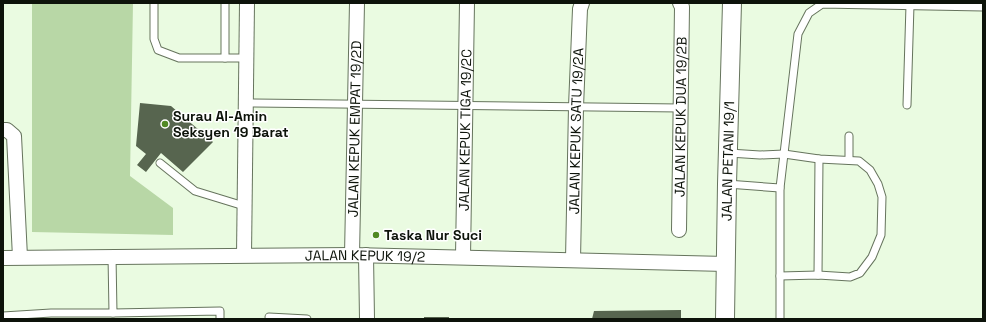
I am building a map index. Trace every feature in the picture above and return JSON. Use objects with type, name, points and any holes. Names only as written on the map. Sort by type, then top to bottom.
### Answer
[{"type":"street","points":[[244,255],[247,3]]},
{"type":"street","name":"JALAN KEPUK EMPAT 19/2D","points":[[357,3],[355,104],[359,255],[367,319]]},
{"type":"street","name":"JALAN KEPUK TIGA 19/2C","points":[[463,257],[467,3]]},
{"type":"street","name":"JALAN KEPUK SATU 19/2A","points":[[573,260],[576,107],[580,9],[582,3]]},
{"type":"street","name":"JALAN KEPUK DUA 19/2B","points":[[680,3],[682,7],[680,230]]},
{"type":"street","name":"JALAN PETANI 19/1","points":[[726,319],[727,184],[732,3]]},
{"type":"street","points":[[3,130],[8,130],[14,136],[20,257]]},
{"type":"street","name":"JALAN KEPUK 19/2","points":[[3,258],[359,255],[726,264]]},
{"type":"lane","points":[[154,3],[154,39],[158,50],[179,58],[246,58]]},
{"type":"lane","points":[[225,3],[225,58]]},
{"type":"lane","points":[[780,319],[780,188],[798,34],[808,13],[822,4],[983,7]]},
{"type":"lane","points":[[907,105],[910,5]]},
{"type":"lane","points":[[246,103],[680,108]]},
{"type":"lane","points":[[849,136],[849,160]]},
{"type":"lane","points":[[729,153],[760,155],[784,154],[819,159],[859,161],[870,170],[878,184],[882,196],[881,235],[872,257],[860,273],[850,277],[780,276]]},
{"type":"lane","points":[[818,276],[819,159]]},
{"type":"lane","points":[[160,163],[196,191],[244,206]]},
{"type":"lane","points":[[727,184],[780,188]]},
{"type":"lane","points":[[112,256],[113,313]]},
{"type":"lane","points":[[3,316],[51,316],[113,313],[187,315],[220,311],[220,319]]},
{"type":"lane","points":[[269,317],[307,319]]},
{"type":"green space","points":[[32,3],[133,3],[130,176],[173,208],[173,235],[32,232]]},
{"type":"building","name":"Surau Al-Amin Seksyen 19 Barat","points":[[140,103],[171,106],[213,142],[183,172],[161,153],[146,172],[137,165],[146,154],[136,146]]},
{"type":"building","points":[[681,310],[681,319],[592,319],[594,311]]},
{"type":"building","points":[[424,317],[449,317],[449,319],[424,319]]},
{"type":"place","name":"Surau Al-Amin Seksyen 19 Barat","points":[[165,124]]},
{"type":"place","name":"Taska Nur Suci","points":[[376,235]]}]
